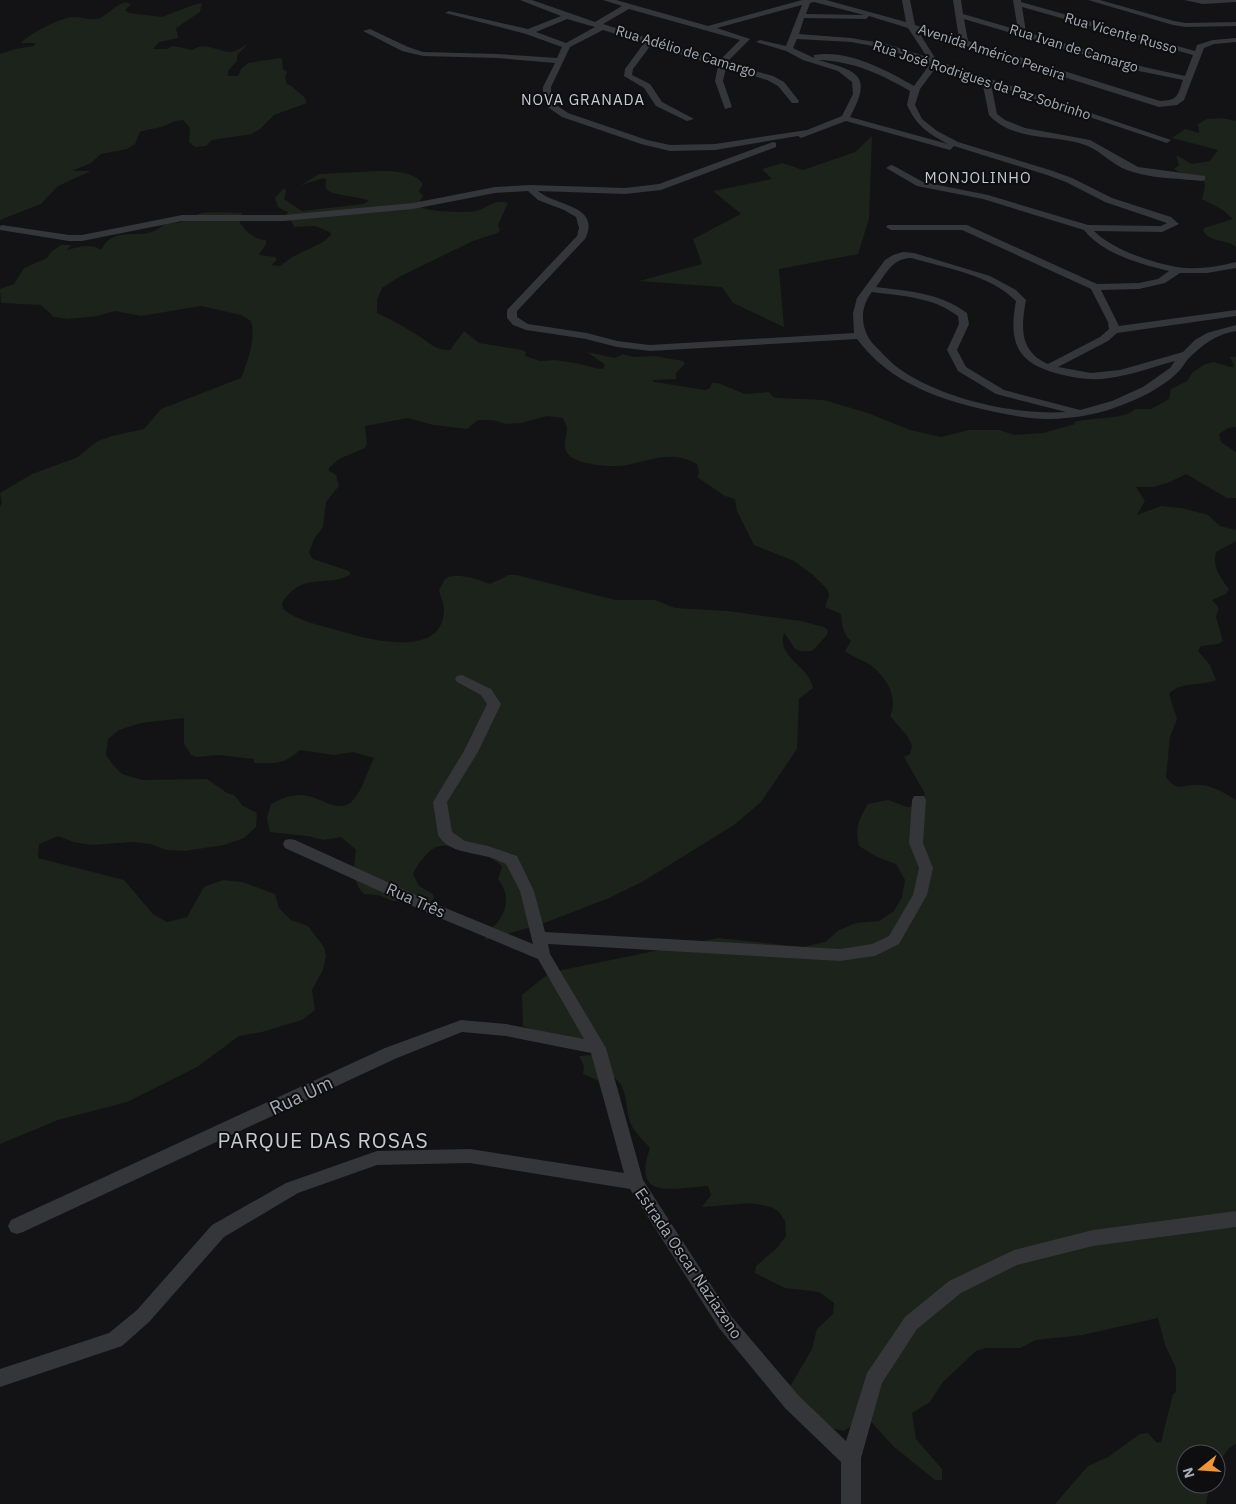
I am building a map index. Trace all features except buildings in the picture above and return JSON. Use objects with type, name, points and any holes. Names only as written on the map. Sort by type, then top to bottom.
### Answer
[{"type":"street","name":"Rua Adélio de Camargo","points":[[524,0],[568,16],[777,80],[795,101]]},
{"type":"street","points":[[607,0],[746,39],[725,57],[719,81],[728,107]]},
{"type":"street","points":[[710,28],[812,0]]},
{"type":"street","points":[[789,48],[801,16],[812,0]]},
{"type":"street","name":"Avenida Américo Pereira","points":[[812,0],[911,26],[1151,102],[1174,103],[1181,98],[1188,79]]},
{"type":"street","points":[[906,0],[911,26],[935,63],[911,98],[911,106],[915,115],[926,128],[989,157]]},
{"type":"street","points":[[957,0],[964,43]]},
{"type":"street","points":[[1092,0],[1173,23],[1186,25],[1236,24]]},
{"type":"street","points":[[1188,0],[1203,2],[1236,0]]},
{"type":"street","points":[[1017,2],[1022,32]]},
{"type":"street","name":"Rua Vicente Russo","points":[[1017,2],[1197,54]]},
{"type":"street","points":[[628,6],[567,46],[547,87],[550,102],[556,111],[581,122],[644,142],[670,148],[733,145],[809,132]]},
{"type":"street","points":[[449,13],[529,32],[567,46]]},
{"type":"street","name":"Rua Ivan de Camargo","points":[[959,15],[1142,68],[1188,79]]},
{"type":"street","points":[[529,32],[568,16]]},
{"type":"street","points":[[801,16],[882,18]]},
{"type":"street","points":[[367,31],[405,49],[423,54],[497,56],[559,61]]},
{"type":"street","name":"Rua José Rodrigues da Paz Sobrinho","points":[[795,36],[872,43],[1167,140]]},
{"type":"street","points":[[1188,79],[1200,47],[1213,42],[1236,40]]},
{"type":"street","points":[[650,41],[628,69],[628,76],[647,86],[659,104],[690,119]]},
{"type":"street","points":[[760,42],[789,48],[801,57],[844,71],[854,79],[857,84],[856,96],[845,118]]},
{"type":"street","points":[[801,57],[828,57],[863,64],[878,69],[916,91]]},
{"type":"street","points":[[986,81],[993,114],[1006,124],[1028,131],[1089,142],[1128,167],[1156,173],[1202,178]]},
{"type":"street","points":[[2,228],[76,238],[182,218],[284,218],[413,206],[495,190],[530,188],[625,191],[661,187],[845,118],[1065,178],[1088,192],[1114,203],[1168,219],[1174,224],[1162,230],[1087,228],[985,198],[920,184],[890,168]]},
{"type":"street","points":[[530,188],[545,200],[577,213],[583,221],[583,232],[582,237],[512,310],[512,318],[517,324],[588,336],[617,344],[650,348],[860,336]]},
{"type":"street","points":[[891,227],[964,227],[1095,287],[1139,286],[1161,281],[1178,270]]},
{"type":"street","points":[[1087,228],[1090,235],[1118,250],[1141,260],[1178,270],[1206,270],[1236,264]]},
{"type":"street","points":[[1188,354],[1109,375],[1081,375],[1048,368],[1027,356],[1021,342],[1018,316],[1021,300],[1016,293],[990,279],[911,255],[899,255],[888,260],[862,299],[858,322],[860,336],[879,358],[904,378],[940,395],[974,405],[1027,415],[1052,416],[1083,413],[1114,404],[1140,393],[1174,371],[1188,354],[1211,333],[1236,328]]},
{"type":"street","points":[[1095,287],[1113,322],[1114,330]]},
{"type":"street","points":[[870,289],[936,299],[950,304],[963,315],[964,324],[952,350],[962,368],[1000,392],[1083,413]]},
{"type":"street","points":[[1048,368],[1104,339],[1114,330],[1236,313]]},
{"type":"street","name":"Estrada Oscar Naziazeno","points":[[462,679],[486,692],[494,704],[471,752],[440,802],[445,835],[461,846],[488,851],[512,860],[527,891],[543,955],[598,1048],[635,1182],[725,1322],[792,1402],[850,1458]]},
{"type":"street","points":[[539,938],[840,955],[875,950],[894,940],[920,895],[926,868],[916,843],[919,800]]},
{"type":"street","name":"Rua Três","points":[[290,844],[433,909],[543,955]]},
{"type":"street","name":"Rua Um","points":[[16,1226],[391,1053],[461,1026],[506,1030],[598,1048]]},
{"type":"street","points":[[0,1378],[114,1340],[143,1316],[218,1231],[292,1188],[377,1158],[470,1156],[635,1182]]},
{"type":"street","points":[[851,1504],[850,1458],[874,1379],[911,1324],[955,1287],[1014,1258],[1076,1242],[1236,1219]]},
{"type":"shaded area","points":[[126,2],[131,4],[125,10],[129,13],[162,17],[202,3],[200,12],[176,28],[178,38],[159,42],[153,49],[166,49],[173,46],[193,50],[197,47],[206,46],[229,52],[248,44],[237,55],[237,61],[228,71],[228,76],[238,76],[241,69],[248,63],[280,58],[282,59],[283,69],[287,72],[285,77],[287,85],[290,85],[304,97],[307,103],[274,115],[252,134],[212,140],[206,146],[195,147],[189,142],[190,128],[183,120],[140,132],[135,144],[127,149],[101,154],[91,163],[72,171],[91,171],[58,186],[41,204],[0,220],[0,54],[34,46],[35,43],[21,43],[53,23],[73,17],[100,18]]},
{"type":"shaded area","points":[[1222,118],[1236,121],[1236,247],[1210,237],[1203,231],[1204,228],[1233,219],[1223,210],[1202,199],[1205,186],[1203,178],[1174,169],[1179,165],[1176,155],[1192,164],[1210,161],[1218,150],[1172,138],[1185,129],[1199,133],[1198,124],[1207,119]]},
{"type":"shaded area","points":[[872,136],[869,219],[858,254],[779,269],[784,327],[733,303],[722,287],[639,281],[702,264],[693,239],[741,214],[713,191],[772,179],[762,169],[782,163],[803,170],[855,152]]},
{"type":"shaded area","points":[[381,171],[404,173],[415,177],[423,184],[419,191],[423,196],[417,206],[430,210],[469,212],[499,202],[508,203],[498,225],[500,230],[498,233],[473,241],[401,276],[382,288],[377,300],[377,313],[404,327],[433,346],[445,350],[450,350],[464,331],[479,343],[522,350],[526,352],[525,356],[540,361],[555,360],[600,369],[604,368],[604,364],[587,352],[615,358],[623,354],[633,357],[654,356],[683,361],[685,364],[676,373],[676,379],[652,380],[705,390],[710,388],[712,383],[718,383],[745,394],[769,392],[773,397],[778,398],[824,400],[868,413],[910,430],[941,437],[969,430],[999,430],[1015,435],[1043,433],[1075,424],[1074,422],[1081,420],[1116,417],[1130,413],[1135,409],[1151,409],[1169,399],[1171,389],[1187,381],[1193,372],[1205,364],[1214,362],[1230,367],[1234,366],[1230,357],[1236,357],[1236,427],[1228,428],[1219,434],[1221,442],[1236,452],[1236,498],[1227,498],[1186,474],[1154,487],[1136,487],[1145,501],[1137,515],[1161,506],[1182,508],[1208,515],[1220,526],[1236,530],[1236,541],[1216,552],[1215,557],[1218,572],[1229,589],[1226,594],[1212,600],[1219,608],[1216,617],[1223,641],[1218,644],[1201,646],[1198,651],[1210,665],[1216,680],[1186,685],[1169,694],[1177,719],[1170,737],[1166,777],[1174,785],[1180,787],[1193,785],[1208,786],[1236,800],[1236,1444],[1226,1452],[1226,1444],[1176,1444],[1176,1494],[1208,1494],[1206,1504],[1055,1504],[1088,1466],[1108,1457],[1140,1434],[1148,1433],[1157,1443],[1161,1442],[1173,1394],[1176,1392],[1176,1368],[1165,1345],[1158,1318],[1082,1335],[1036,1340],[1020,1348],[986,1348],[976,1351],[942,1383],[930,1402],[912,1413],[916,1439],[942,1469],[942,1480],[935,1480],[893,1446],[865,1415],[844,1431],[820,1426],[785,1384],[791,1385],[812,1349],[817,1329],[833,1314],[834,1303],[819,1292],[785,1288],[755,1273],[756,1266],[777,1248],[786,1236],[785,1221],[779,1212],[771,1207],[751,1203],[702,1207],[711,1195],[708,1186],[669,1189],[659,1188],[651,1184],[646,1177],[646,1165],[650,1148],[631,1125],[624,1092],[619,1081],[614,1077],[599,1081],[583,1074],[584,1066],[579,1056],[601,1054],[523,1026],[522,995],[544,977],[562,970],[718,938],[803,947],[825,942],[839,930],[856,923],[879,921],[894,911],[902,897],[905,880],[896,864],[877,857],[859,846],[857,829],[862,815],[868,804],[888,800],[907,807],[925,806],[924,792],[904,757],[910,754],[912,746],[908,737],[890,716],[893,703],[887,683],[873,667],[845,651],[851,641],[842,626],[841,614],[825,607],[829,595],[827,589],[813,575],[794,561],[754,545],[737,511],[735,499],[725,496],[697,477],[699,473],[697,464],[670,457],[621,466],[596,465],[579,461],[572,458],[566,451],[567,428],[563,418],[547,416],[521,423],[506,424],[493,420],[478,420],[467,429],[433,425],[408,418],[365,426],[367,443],[365,448],[339,459],[329,468],[329,471],[336,475],[339,486],[326,502],[323,527],[314,539],[309,553],[313,559],[346,570],[350,572],[350,575],[341,579],[314,582],[298,587],[282,603],[283,609],[295,617],[309,622],[366,638],[401,642],[418,641],[431,635],[441,625],[444,609],[439,590],[445,579],[461,576],[490,584],[509,575],[517,575],[615,600],[655,600],[675,608],[728,611],[801,621],[824,627],[828,630],[827,635],[812,651],[797,650],[784,633],[783,642],[785,649],[806,673],[813,688],[799,699],[797,749],[761,802],[734,825],[642,882],[609,898],[539,925],[485,940],[487,933],[502,915],[506,901],[503,886],[498,879],[502,867],[490,858],[471,850],[452,846],[436,847],[423,859],[413,874],[419,886],[433,894],[434,899],[429,902],[393,901],[378,895],[364,894],[355,879],[356,850],[341,837],[324,840],[270,832],[267,818],[271,804],[284,798],[303,795],[332,805],[343,806],[349,804],[360,789],[374,758],[353,752],[334,755],[300,750],[284,761],[274,763],[254,763],[254,759],[219,755],[197,757],[191,755],[184,744],[184,718],[141,723],[119,730],[108,739],[106,755],[122,774],[142,780],[207,779],[227,793],[234,795],[243,806],[257,813],[256,827],[244,838],[224,845],[185,851],[166,850],[151,844],[132,842],[92,845],[73,842],[58,836],[39,844],[38,858],[124,880],[153,914],[167,922],[187,917],[204,887],[223,880],[242,882],[275,894],[279,908],[291,920],[308,926],[324,947],[326,956],[323,970],[312,990],[315,1010],[302,1020],[262,1032],[239,1036],[197,1067],[127,1102],[58,1120],[0,1144],[0,507],[2,503],[0,493],[32,474],[76,458],[98,441],[144,429],[161,409],[241,378],[249,357],[253,335],[251,321],[241,315],[201,306],[141,316],[115,311],[97,316],[68,319],[54,317],[41,305],[1,303],[0,289],[14,284],[24,268],[47,258],[51,252],[61,245],[71,245],[67,250],[88,246],[101,250],[112,238],[125,234],[146,233],[156,230],[174,219],[176,223],[198,214],[209,213],[242,213],[240,223],[245,230],[254,237],[266,240],[266,244],[259,255],[275,257],[277,260],[271,265],[280,266],[292,257],[323,242],[331,235],[330,232],[315,226],[294,227],[286,216],[288,212],[278,207],[275,198],[284,188],[286,191],[284,199],[302,211],[363,204],[369,201],[328,191],[324,178],[301,185],[319,174]]},
{"type":"district","name":"NOVA GRANADA","points":[[583,99]]},
{"type":"district","name":"MONJOLINHO","points":[[978,177]]},
{"type":"district","name":"PARQUE DAS ROSAS","points":[[323,1140]]}]
